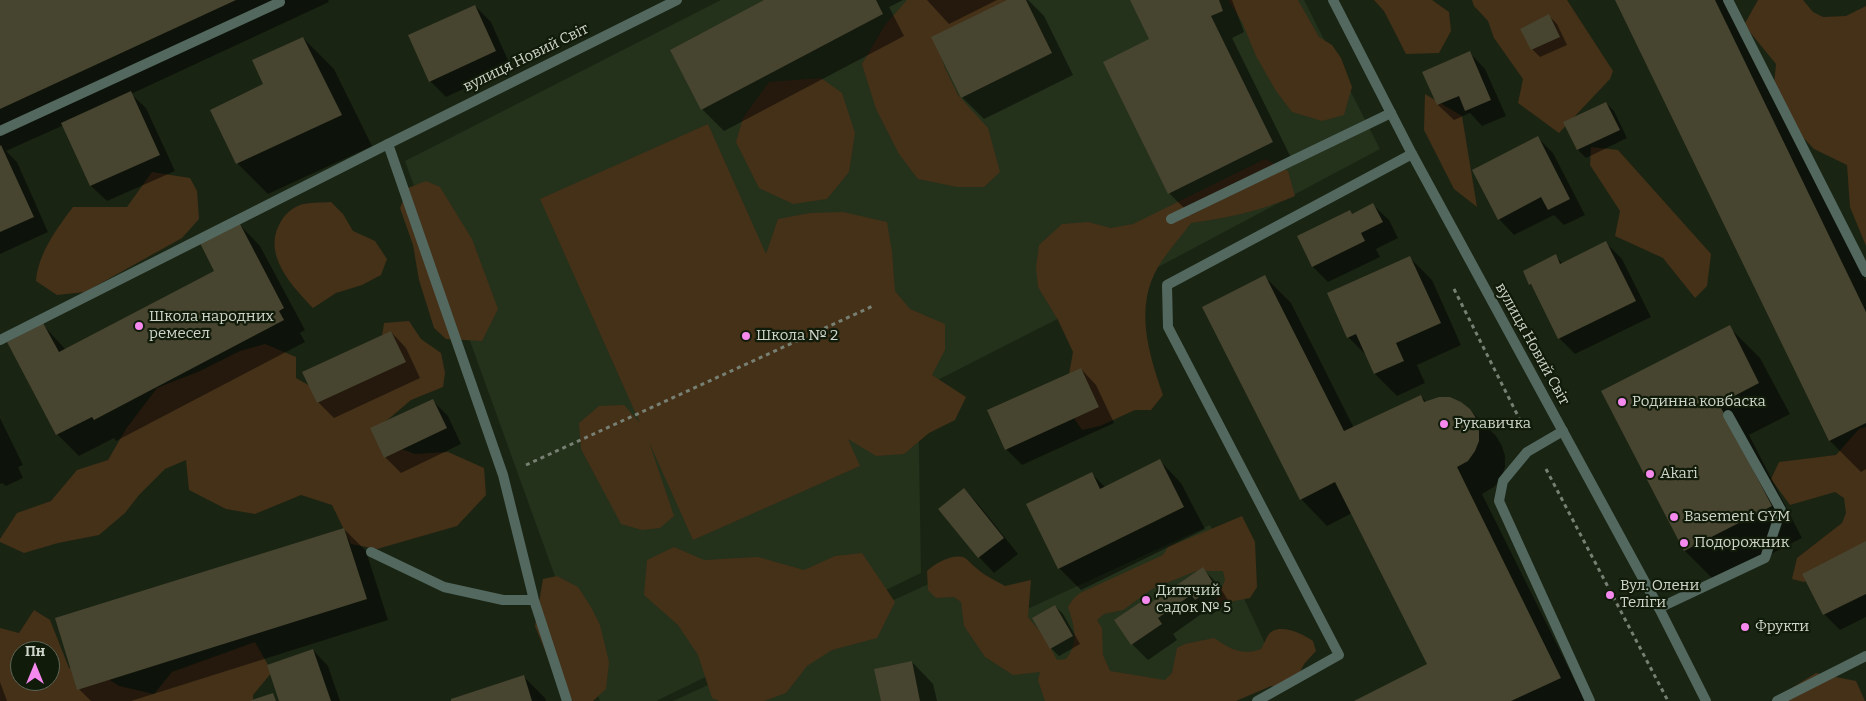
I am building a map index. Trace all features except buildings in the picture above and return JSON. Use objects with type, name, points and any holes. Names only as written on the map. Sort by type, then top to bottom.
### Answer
[{"type":"street","name":"вулиця Новий Світ","points":[[0,340],[677,0]]},
{"type":"street","name":"вулиця Новий Світ","points":[[1334,0],[1412,154],[1659,608],[1706,701]]},
{"type":"street","points":[[1728,0],[1866,272]]},
{"type":"street","points":[[0,131],[280,2]]},
{"type":"street","points":[[1171,219],[1391,113]]},
{"type":"street","points":[[388,144],[503,475],[534,600],[567,701]]},
{"type":"street","points":[[1257,701],[1340,656],[1168,328],[1167,285],[1412,154]]},
{"type":"street","points":[[1659,608],[1765,558],[1782,510],[1728,415]]},
{"type":"street","points":[[1563,431],[1527,452],[1503,481],[1499,501],[1590,701]]},
{"type":"street","points":[[370,552],[444,587],[503,600],[534,600]]},
{"type":"street","points":[[1777,701],[1866,656]]},
{"type":"path","points":[[503,475],[873,306]]},
{"type":"shaded area","name":"Школа № 2","points":[[721,0],[1304,0],[1380,149],[1130,282],[918,390],[921,573],[656,701],[600,701],[405,161]]},
{"type":"shaded area","points":[[907,0],[1008,0],[937,45],[945,68],[958,95],[988,128],[1000,172],[984,187],[957,187],[918,179],[899,154],[876,109],[862,64],[885,25]]},
{"type":"shaded area","points":[[1228,0],[1298,0],[1319,37],[1332,45],[1341,58],[1352,87],[1344,115],[1322,121],[1292,112],[1276,91],[1256,56],[1242,22]]},
{"type":"shaded area","points":[[1374,0],[1432,0],[1449,12],[1451,31],[1439,53],[1406,54],[1384,11]]},
{"type":"shaded area","points":[[1472,0],[1567,0],[1613,71],[1610,79],[1559,133],[1518,103],[1523,79],[1494,38],[1488,21],[1474,6]]},
{"type":"shaded area","points":[[1758,0],[1803,0],[1813,12],[1823,17],[1846,16],[1866,6],[1866,246],[1850,207],[1847,165],[1814,149],[1790,124],[1773,95],[1776,64],[1744,25]]},
{"type":"shaded area","points":[[821,78],[842,93],[855,133],[849,172],[827,199],[793,204],[759,188],[736,142],[743,118],[769,82]]},
{"type":"shaded area","points":[[1425,94],[1462,116],[1477,207],[1454,189],[1424,130]]},
{"type":"shaded area","points":[[708,124],[766,254],[778,219],[810,213],[843,212],[887,222],[892,252],[895,291],[910,309],[945,324],[945,350],[932,375],[966,397],[955,420],[929,433],[904,454],[876,456],[848,439],[860,466],[693,540],[649,442],[674,516],[660,528],[642,530],[621,524],[581,449],[579,423],[599,406],[624,405],[640,423],[540,199]]},
{"type":"shaded area","points":[[1591,147],[1618,150],[1711,254],[1707,286],[1695,298],[1663,258],[1615,236],[1620,211],[1590,165]]},
{"type":"shaded area","points":[[1265,159],[1288,171],[1295,196],[1244,213],[1191,223],[1158,267],[1151,283],[1145,315],[1146,331],[1163,395],[1151,410],[1135,410],[1100,426],[1082,430],[1064,403],[1073,352],[1058,320],[1038,287],[1036,268],[1039,245],[1062,224],[1088,222],[1111,228],[1133,224]]},
{"type":"shaded area","points":[[152,172],[190,178],[197,191],[199,219],[182,238],[85,292],[57,295],[36,281],[44,251],[73,207],[127,207]]},
{"type":"shaded area","points":[[426,181],[440,187],[472,239],[498,309],[482,341],[446,339],[434,328],[419,280],[413,245],[400,208],[408,188]]},
{"type":"shaded area","points":[[331,202],[343,214],[353,231],[375,241],[387,259],[381,275],[362,285],[336,293],[313,308],[289,281],[277,259],[275,237],[279,225],[287,213],[293,209],[307,203]]},
{"type":"shaded area","points":[[409,321],[421,339],[441,353],[445,373],[443,387],[411,400],[385,422],[394,446],[415,454],[448,452],[484,468],[486,495],[457,526],[377,549],[351,544],[332,505],[301,495],[255,514],[226,509],[189,490],[186,460],[165,469],[139,495],[125,513],[99,535],[58,543],[24,553],[0,542],[0,539],[17,513],[51,501],[77,470],[108,460],[126,429],[157,388],[200,371],[240,351],[265,344],[296,357],[296,378],[317,390],[380,350],[384,323]]},
{"type":"shaded area","points":[[1866,427],[1866,553],[1804,582],[1792,579],[1797,558],[1842,523],[1846,513],[1844,498],[1835,492],[1790,505],[1771,479],[1779,462],[1836,455],[1859,429]]},
{"type":"shaded area","points":[[1242,516],[1255,542],[1257,587],[1250,598],[1214,605],[1225,580],[1223,571],[1196,571],[1152,589],[1123,610],[1104,614],[1097,620],[1102,628],[1103,655],[1110,671],[1165,680],[1172,673],[1177,648],[1185,644],[1214,638],[1236,650],[1248,652],[1261,649],[1269,634],[1279,629],[1291,630],[1313,641],[1316,651],[1304,664],[1296,680],[1288,686],[1271,686],[1236,701],[1045,701],[1038,680],[1040,672],[1013,675],[985,657],[964,626],[961,602],[954,597],[936,598],[928,590],[927,571],[948,558],[958,556],[965,558],[982,572],[1005,586],[1031,580],[1028,617],[1046,639],[1057,660],[1066,659],[1074,640],[1074,627],[1068,607],[1080,593],[1163,555],[1168,547]]},
{"type":"shaded area","name":"Дитячий садок № 5","points":[[1210,525],[1273,661],[1186,701],[673,701],[957,571],[984,629]]},
{"type":"shaded area","points":[[674,547],[704,560],[758,557],[804,570],[835,556],[862,553],[895,602],[877,638],[832,650],[807,666],[786,693],[764,701],[719,701],[712,698],[698,655],[678,625],[644,595],[647,560]]},
{"type":"shaded area","points":[[557,576],[578,587],[600,625],[609,662],[606,689],[593,701],[573,701],[560,687],[535,626],[543,579]]},
{"type":"shaded area","points":[[34,610],[50,620],[58,641],[10,641],[10,691],[60,691],[60,645],[69,668],[100,674],[119,686],[154,694],[172,672],[255,642],[272,672],[253,695],[253,701],[0,701],[0,628],[19,633]]},
{"type":"shaded area","points":[[1816,673],[1856,681],[1865,701],[1785,701],[1785,692]]},
{"type":"place","name":"Школа народних ремесел","points":[[139,326]]},
{"type":"place","name":"Школа № 2","points":[[746,336]]},
{"type":"place","name":"Родинна ковбаска","points":[[1622,402]]},
{"type":"place","name":"Рукавичка","points":[[1444,424]]},
{"type":"place","name":"Akari","points":[[1650,474]]},
{"type":"place","name":"Basement GYM","points":[[1674,517]]},
{"type":"place","name":"Подорожник","points":[[1684,543]]},
{"type":"place","name":"Вул. Олени Теліги","points":[[1610,595]]},
{"type":"place","name":"Дитячий садок № 5","points":[[1146,600]]},
{"type":"place","name":"Фрукти","points":[[1745,627]]}]
